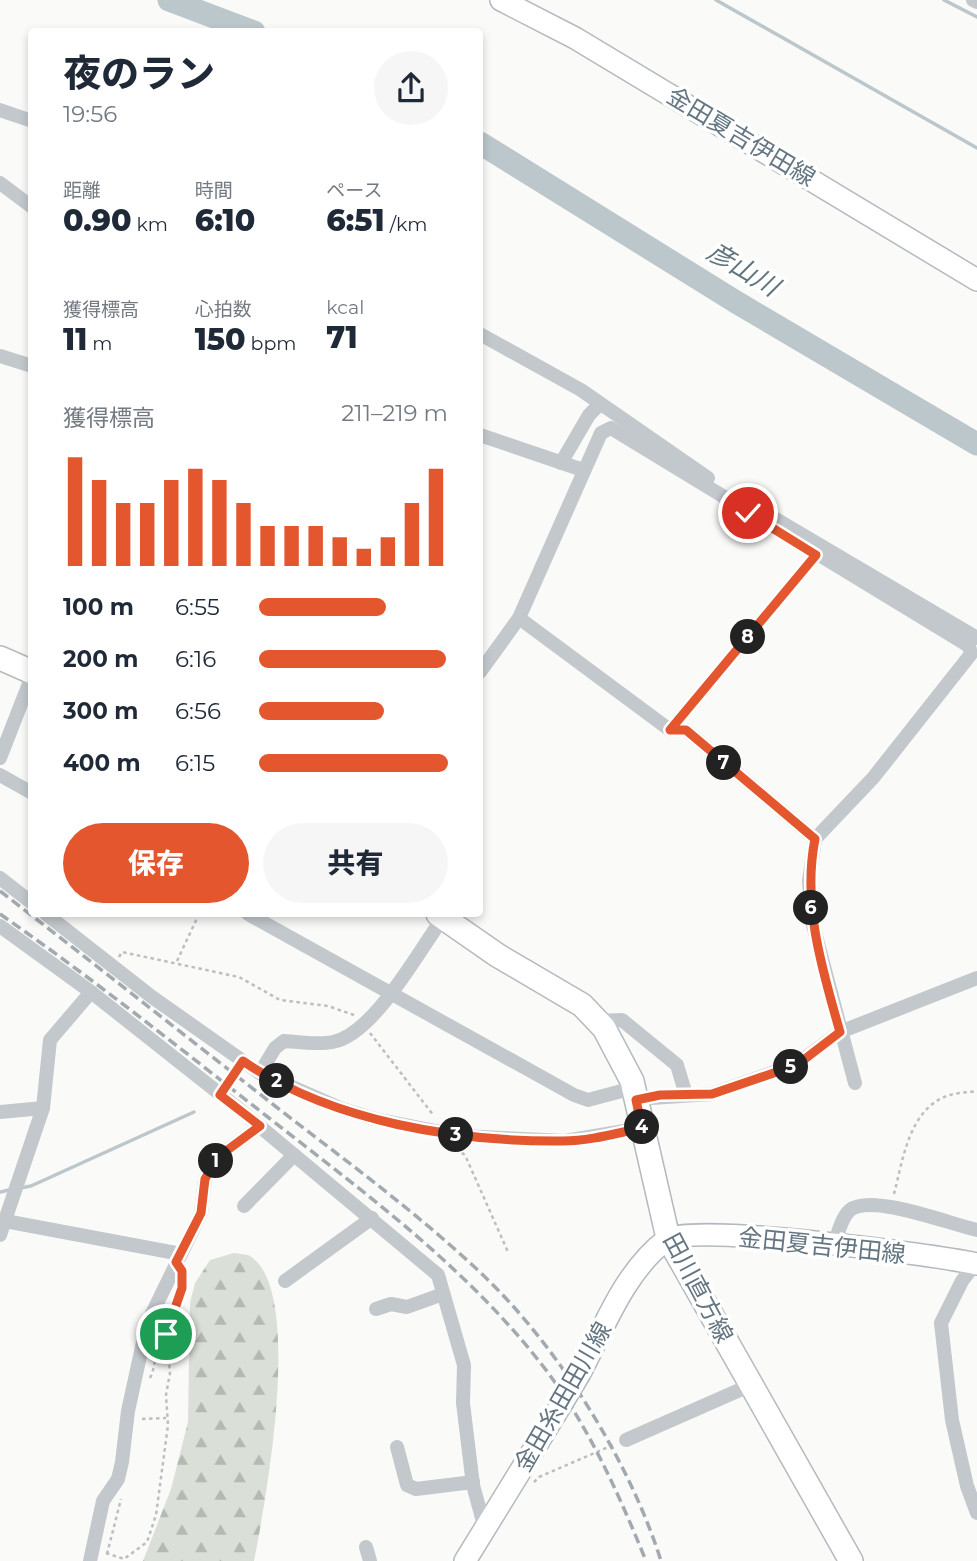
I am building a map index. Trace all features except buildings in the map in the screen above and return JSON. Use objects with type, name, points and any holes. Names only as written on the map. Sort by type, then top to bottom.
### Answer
[{"type":"main road","name":"金田夏吉伊田線","points":[[501,0],[575,38],[977,280]]},
{"type":"main road","points":[[0,658],[28,672]]},
{"type":"main road","name":"田川直方線","points":[[441,917],[497,955],[582,1005],[604,1028],[635,1094],[668,1238],[851,1561]]},
{"type":"main road","name":"金田夏吉伊田線","points":[[668,1238],[692,1233],[834,1245],[976,1264]]},
{"type":"main road","name":"金田糸田田川線","points":[[465,1561],[580,1373],[631,1277],[668,1238]]},
{"type":"street","points":[[0,110],[28,120]]},
{"type":"street","points":[[0,183],[28,204]]},
{"type":"street","points":[[483,336],[580,390],[732,493],[969,646],[971,654],[873,778],[815,839],[810,881],[812,921],[855,1083]]},
{"type":"street","points":[[0,356],[28,365]]},
{"type":"street","points":[[561,463],[582,426],[599,405]]},
{"type":"street","points":[[483,668],[519,618],[583,470],[601,433],[611,428],[816,555],[862,575],[977,638]]},
{"type":"street","points":[[483,436],[583,470]]},
{"type":"street","points":[[519,618],[670,730],[686,730],[815,839]]},
{"type":"street","points":[[0,758],[28,684]]},
{"type":"street","points":[[0,775],[28,791]]},
{"type":"street","points":[[0,878],[28,900]]},
{"type":"street","points":[[50,917],[260,1073],[342,1109],[438,1132],[565,1141],[642,1128]]},
{"type":"street","points":[[253,917],[573,1095],[588,1100],[635,1094],[712,1094],[797,1065],[840,1032],[977,978]]},
{"type":"street","points":[[260,1073],[275,1048],[284,1041],[332,1042],[356,1034],[374,1017],[439,917]]},
{"type":"street","points":[[0,926],[90,992],[260,1126],[438,1275],[464,1365],[463,1403],[473,1482],[485,1530]]},
{"type":"street","points":[[0,1235],[43,1108],[50,1040],[90,992]]},
{"type":"street","points":[[597,1020],[622,1020],[677,1065],[687,1095]]},
{"type":"street","points":[[0,1112],[43,1108]]},
{"type":"street","points":[[91,1555],[103,1500],[118,1479],[128,1411],[147,1324],[201,1213],[205,1179],[218,1157],[260,1126]]},
{"type":"street","points":[[244,1206],[294,1154]]},
{"type":"street","points":[[834,1245],[847,1212],[857,1205],[891,1206],[977,1230]]},
{"type":"street","points":[[285,1281],[372,1218]]},
{"type":"street","points":[[5,1221],[179,1258]]},
{"type":"street","points":[[976,1264],[962,1281],[940,1323],[952,1420],[967,1486],[977,1513]]},
{"type":"street","points":[[376,1309],[391,1304],[407,1307],[443,1294]]},
{"type":"street","points":[[626,1440],[751,1385]]},
{"type":"street","points":[[397,1447],[407,1485],[416,1489],[473,1482]]},
{"type":"path","points":[[670,730],[816,555]]},
{"type":"path","points":[[176,962],[198,917]]},
{"type":"path","points":[[113,965],[122,952],[176,962],[239,977],[280,1000],[353,1013],[434,1116],[443,1141],[465,1155],[508,1252]]},
{"type":"path","points":[[220,1095],[243,1061]]},
{"type":"path","points":[[891,1206],[907,1144],[919,1119],[942,1098],[977,1091]]},
{"type":"path","points":[[91,1555],[124,1559],[147,1542],[160,1488],[170,1373],[166,1328],[175,1317],[182,1288],[179,1258]]},
{"type":"path","points":[[142,1419],[167,1418]]},
{"type":"path","points":[[530,1487],[539,1476],[626,1440]]},
{"type":"green space","points":[[234,1253],[250,1256],[266,1277],[275,1310],[278,1353],[272,1449],[254,1561],[143,1561],[171,1489],[188,1422],[190,1303],[195,1283],[210,1260]]},
{"type":"waterway","name":"彦山川","points":[[169,0],[243,28]]},
{"type":"waterway","points":[[716,0],[977,148]]},
{"type":"waterway","points":[[944,0],[977,17]]},
{"type":"waterway","name":"彦山川","points":[[483,145],[736,302],[977,444]]},
{"type":"waterway","points":[[20,1188],[31,1186],[194,1112]]},
{"type":"waterway","points":[[0,1192],[9,1190]]},
{"type":"railway","points":[[0,891],[28,913]]},
{"type":"railway","points":[[0,914],[136,1014],[341,1174],[412,1232],[478,1293],[539,1361],[572,1407],[612,1483],[646,1561]]},
{"type":"railway","points":[[33,917],[382,1188],[484,1276],[539,1337],[589,1408],[631,1485],[661,1561]]},
{"type":"route","points":[[166,1334],[166,1328],[175,1317],[182,1288],[182,1271],[176,1262],[201,1213],[205,1179],[218,1157],[260,1126],[220,1095],[243,1061],[260,1073],[342,1109],[374,1119],[461,1136],[565,1141],[642,1128],[636,1100],[660,1095],[712,1094],[797,1065],[840,1032],[812,921],[810,881],[815,839],[686,730],[670,730],[816,555],[748,513]]}]
